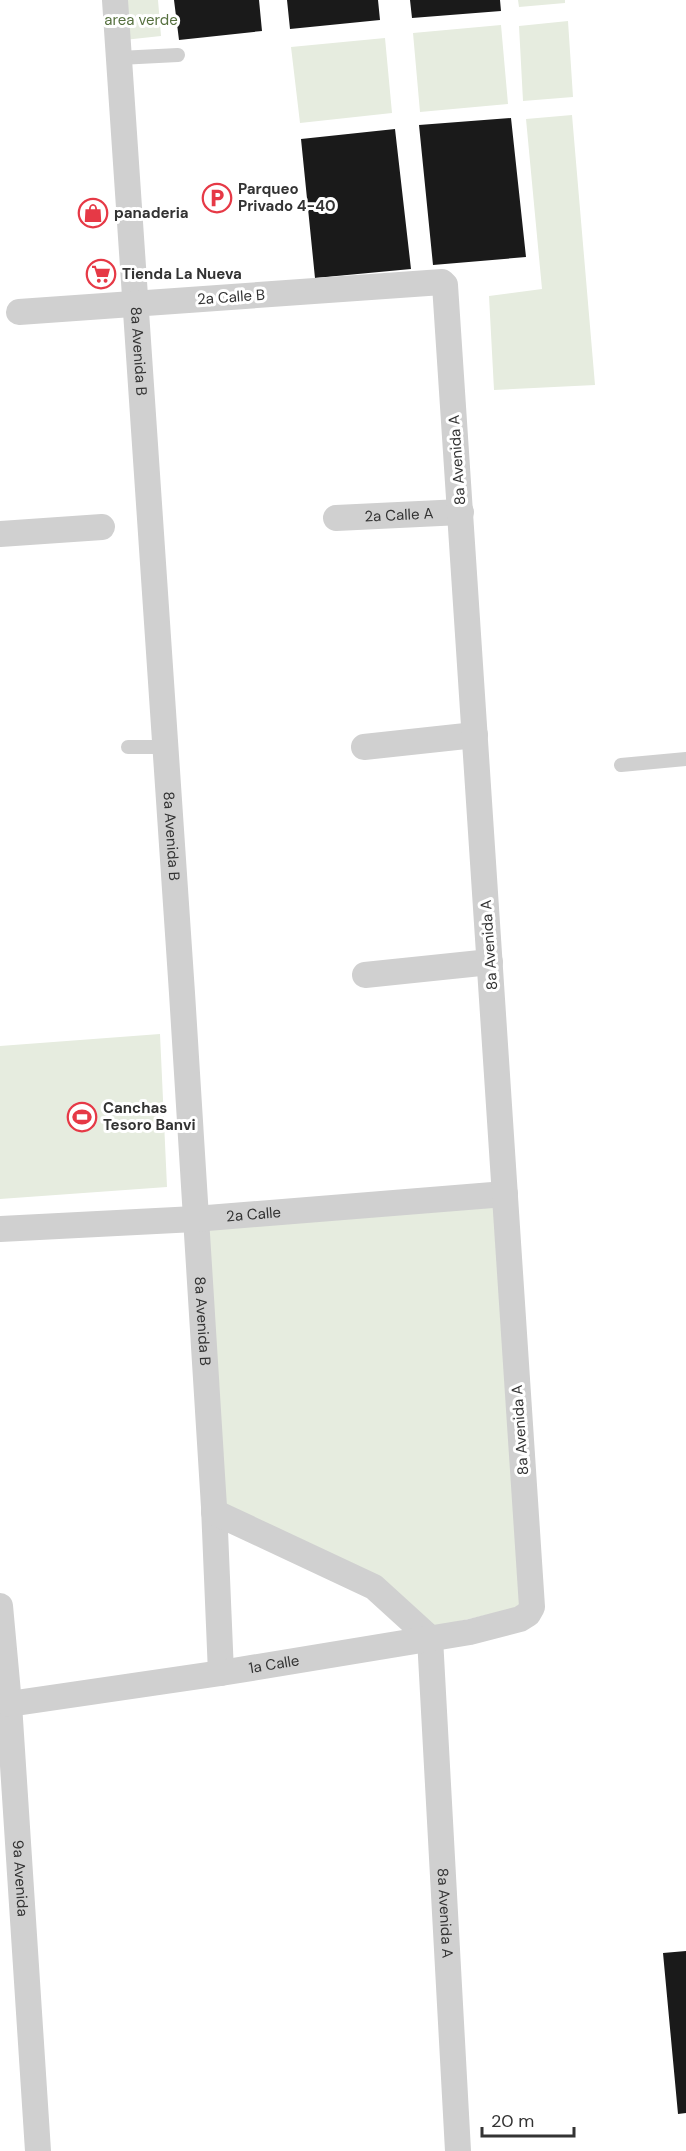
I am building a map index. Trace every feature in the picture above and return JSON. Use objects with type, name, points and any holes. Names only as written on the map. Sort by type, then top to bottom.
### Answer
[{"type":"street","name":"8a Avenida B","points":[[115,0],[166,747],[214,1512],[221,1672]]},
{"type":"street","name":"2a Calle B","points":[[19,312],[444,283]]},
{"type":"street","name":"8a Avenida A","points":[[444,283],[532,1607]]},
{"type":"street","name":"2a Calle A","points":[[336,518],[461,512]]},
{"type":"street","points":[[0,534],[102,527]]},
{"type":"street","points":[[364,747],[475,735]]},
{"type":"street","points":[[364,975],[490,962]]},
{"type":"street","name":"2a Calle","points":[[0,1229],[195,1219],[505,1194]]},
{"type":"street","points":[[214,1512],[374,1587],[430,1638]]},
{"type":"street","name":"9a Avenida","points":[[0,1606],[9,1704],[38,2151]]},
{"type":"street","name":"1a Calle","points":[[9,1704],[470,1632],[520,1619],[532,1607]]},
{"type":"street","name":"8a Avenida A","points":[[430,1638],[458,2151]]},
{"type":"lane","points":[[119,58],[178,55]]},
{"type":"lane","points":[[128,747],[166,747]]},
{"type":"lane","points":[[621,765],[686,759]]},
{"type":"green space","name":"area verde","points":[[121,0],[158,0],[161,36],[124,40]]},
{"type":"green space","points":[[518,0],[565,0],[565,3],[519,7]]},
{"type":"green space","points":[[568,21],[573,97],[523,101],[519,26]]},
{"type":"green space","points":[[501,25],[508,104],[420,112],[413,33]]},
{"type":"green space","points":[[385,38],[392,113],[300,123],[291,47]]},
{"type":"green space","points":[[572,115],[595,385],[494,390],[489,296],[542,289],[526,119]]},
{"type":"green space","name":"Canchas Tesoro Banvi","points":[[160,1034],[167,1187],[0,1199],[0,1046]]},
{"type":"green space","points":[[494,1205],[521,1607],[434,1627],[225,1505],[206,1229]]},
{"type":"building","points":[[174,0],[259,0],[262,31],[179,40]]},
{"type":"building","points":[[287,0],[378,0],[380,20],[290,29]]},
{"type":"building","points":[[410,0],[500,0],[501,11],[412,18]]},
{"type":"building","points":[[511,118],[526,257],[433,265],[419,125]]},
{"type":"building","points":[[395,129],[411,269],[315,278],[301,139]]},
{"type":"building","points":[[686,1951],[686,2113],[678,2114],[663,1953]]},
{"type":"place","name":"Parqueo Privado 4-40","points":[[217,198]]},
{"type":"place","name":"panaderia","points":[[93,213]]},
{"type":"place","name":"Tienda La Nueva","points":[[101,274]]},
{"type":"place","name":"Canchas Tesoro Banvi","points":[[82,1117]]}]
